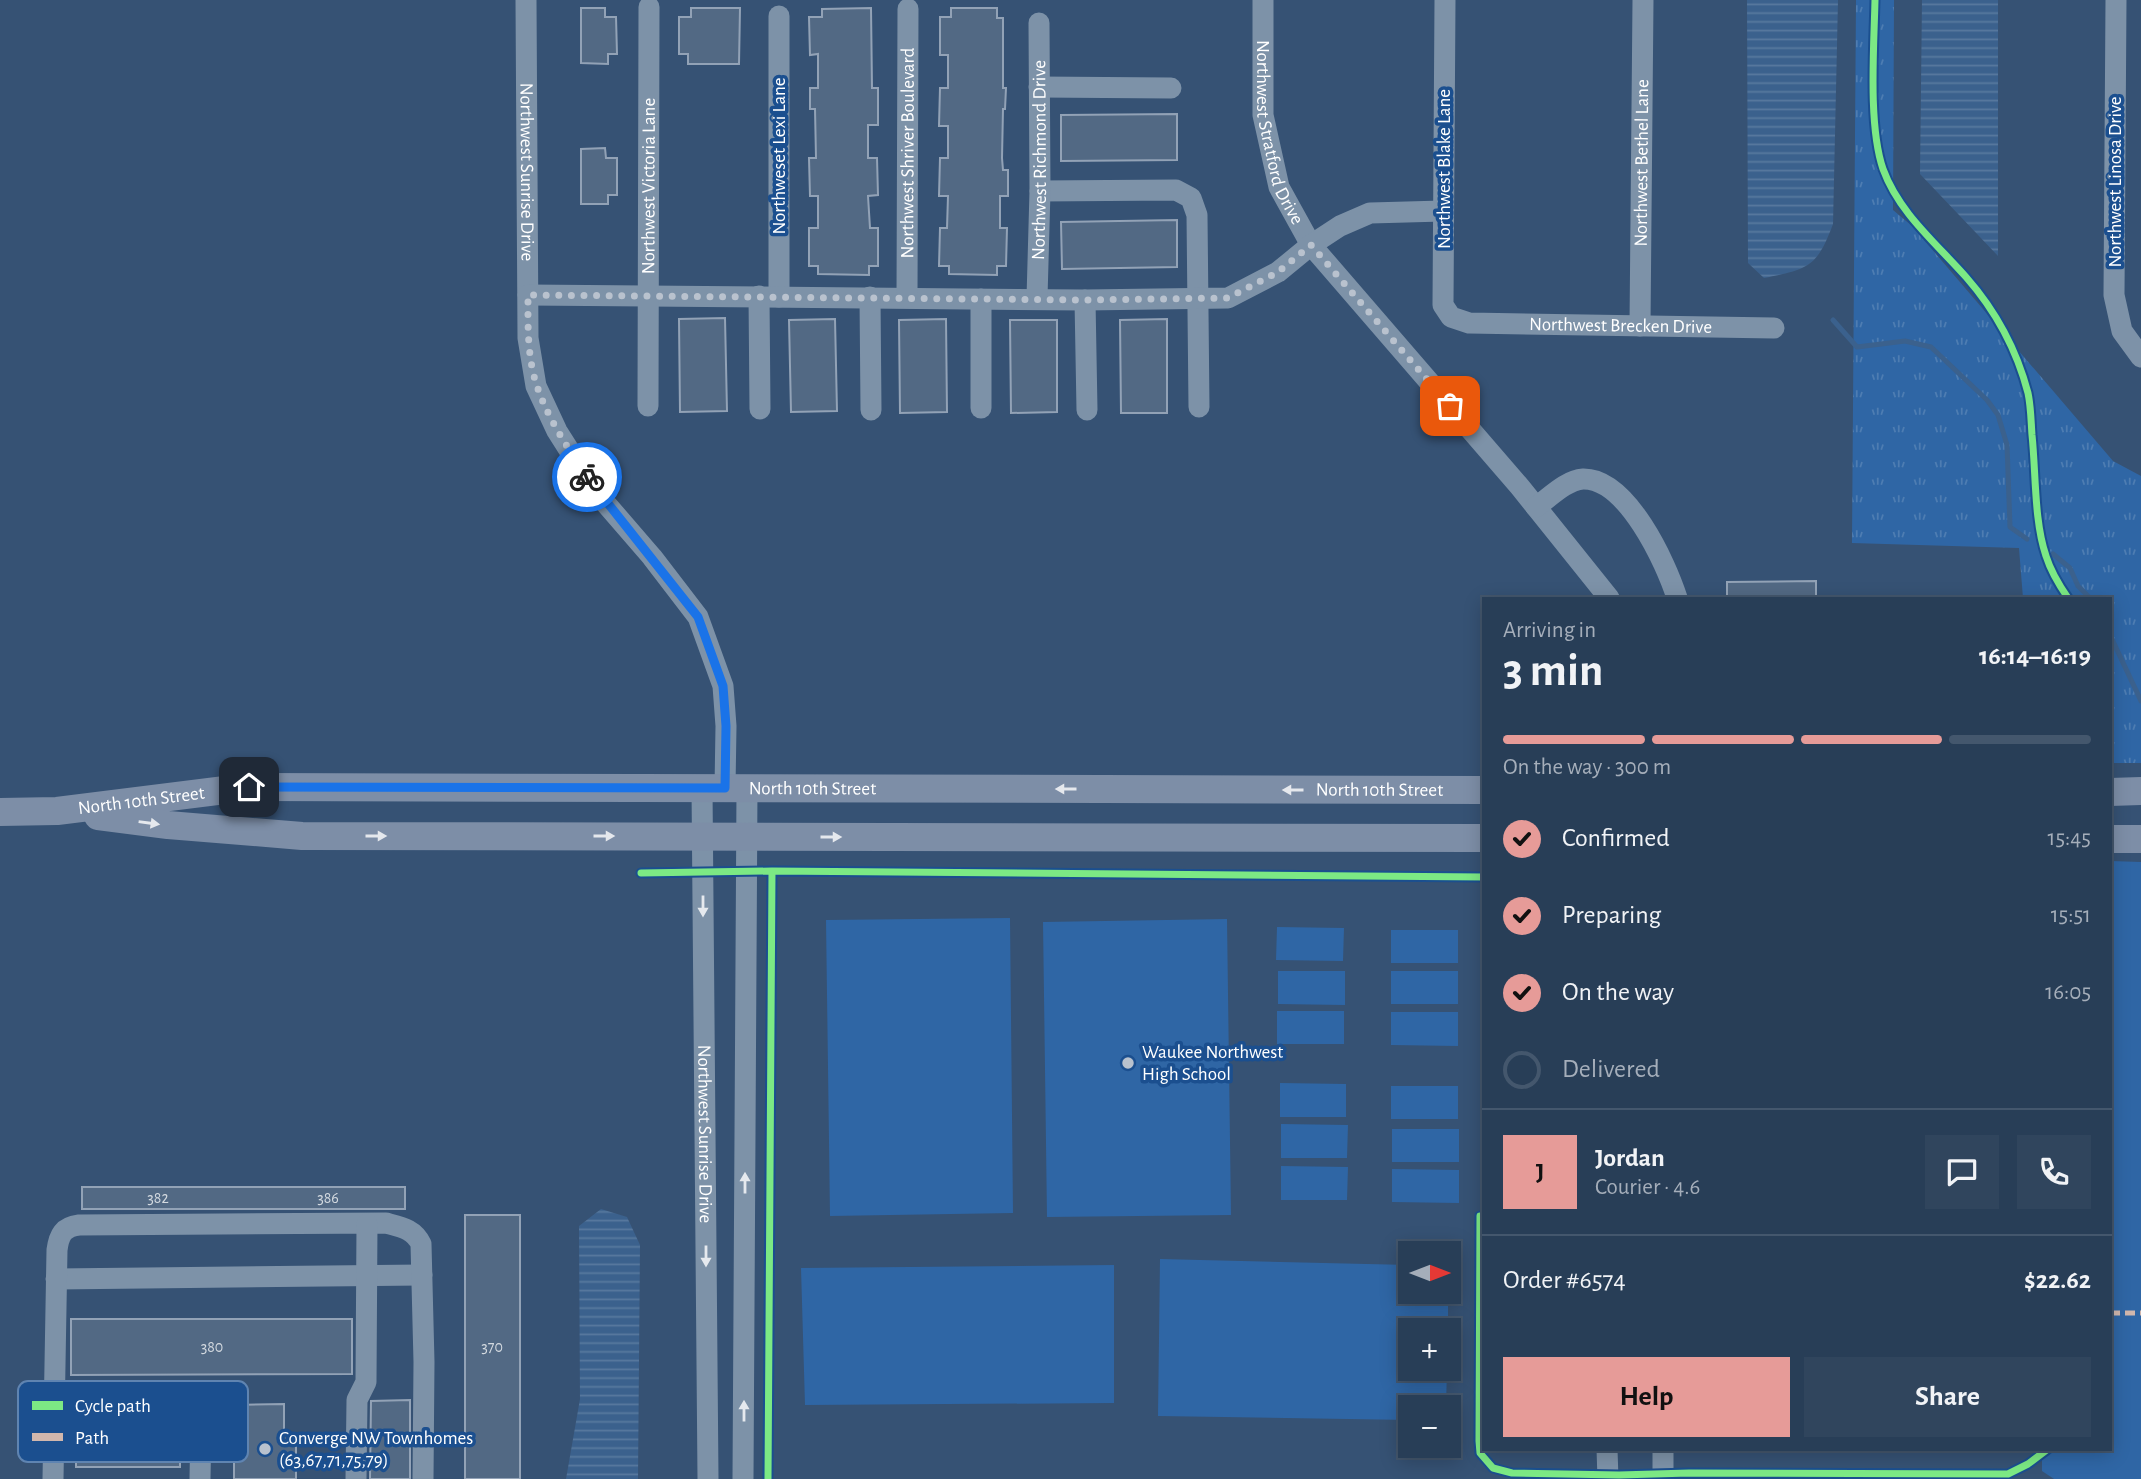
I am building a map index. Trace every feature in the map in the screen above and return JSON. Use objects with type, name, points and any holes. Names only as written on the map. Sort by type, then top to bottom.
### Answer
[{"type":"main road","name":"North 10th Street","points":[[0,812],[57,811],[249,787],[1482,790]]},
{"type":"main road","points":[[2112,792],[2141,791]]},
{"type":"main road","name":"North 10th Street","points":[[57,811],[168,825],[302,836],[1482,838]]},
{"type":"main road","points":[[2112,839],[2141,839]]},
{"type":"street","name":"Northwest Sunrise Drive","points":[[526,0],[528,338],[536,386],[557,431],[596,491],[698,617],[723,686],[726,726],[725,788],[703,837],[708,1479]]},
{"type":"street","name":"Northwest Stratford Drive","points":[[1263,0],[1263,115],[1279,187],[1311,245],[1536,507],[1594,588]]},
{"type":"street","name":"Northwest Blake Lane","points":[[1445,0],[1443,305],[1451,317],[1469,323]]},
{"type":"street","name":"Northwest Bethel Lane","points":[[1640,326],[1643,0]]},
{"type":"street","name":"Northwest Linosa Drive","points":[[2116,0],[2114,295],[2122,331],[2141,357]]},
{"type":"street","name":"Northwest Victoria Lane","points":[[648,406],[649,7]]},
{"type":"street","name":"Northwest Shriver Boulevard","points":[[907,297],[908,9]]},
{"type":"street","name":"Northweset Lexi Lane","points":[[760,409],[769,296],[779,16]]},
{"type":"street","name":"Northwest Richmond Drive","points":[[1037,298],[1040,191],[1039,23]]},
{"type":"street","points":[[1039,87],[1171,88]]},
{"type":"street","points":[[1040,191],[1176,190],[1191,198],[1198,215],[1199,407]]},
{"type":"street","points":[[528,295],[1085,300],[1228,298],[1278,272],[1340,226],[1370,213],[1443,211]]},
{"type":"street","points":[[870,297],[871,411]]},
{"type":"street","points":[[981,299],[981,408]]},
{"type":"street","points":[[1085,300],[1087,411]]},
{"type":"street","name":"Northwest Brecken Drive","points":[[1469,323],[1773,328]]},
{"type":"street","points":[[1536,507],[1570,483],[1583,479],[1602,484],[1617,493],[1643,526],[1670,576],[1677,597]]},
{"type":"street","name":"Northwest Sunrise Drive","points":[[725,788],[747,837],[743,1479]]},
{"type":"street","points":[[54,1381],[58,1241],[62,1231],[70,1227],[386,1223],[408,1229],[416,1234],[421,1244],[423,1479]]},
{"type":"street","points":[[356,1479],[357,1400],[366,1382],[367,1224]]},
{"type":"street","points":[[56,1279],[422,1275]]},
{"type":"street","points":[[1606,1451],[1608,1479]]},
{"type":"street","points":[[1663,1451],[1663,1479]]},
{"type":"green space","points":[[1856,0],[1894,0],[1893,210],[1912,226],[2113,461],[2141,476],[2141,763],[2112,763],[2112,597],[2023,597],[2019,548],[1852,543]]},
{"type":"green space","points":[[2112,861],[2141,862],[2141,1479],[2054,1479],[2042,1471],[2042,1451],[2112,1451]]},
{"type":"green space","points":[[1010,918],[1013,1213],[830,1216],[826,920]]},
{"type":"green space","points":[[1227,919],[1231,1215],[1047,1217],[1043,922]]},
{"type":"green space","points":[[1277,927],[1344,928],[1343,961],[1276,960]]},
{"type":"green space","points":[[1391,930],[1458,930],[1458,963],[1391,963]]},
{"type":"green space","points":[[1278,971],[1345,971],[1345,1005],[1278,1004]]},
{"type":"green space","points":[[1391,971],[1458,971],[1458,1004],[1391,1004]]},
{"type":"green space","points":[[1277,1011],[1344,1011],[1344,1044],[1277,1044]]},
{"type":"green space","points":[[1391,1012],[1458,1012],[1458,1046],[1391,1045]]},
{"type":"green space","points":[[1280,1083],[1346,1084],[1346,1117],[1280,1117]]},
{"type":"green space","points":[[1391,1086],[1458,1086],[1458,1119],[1391,1119]]},
{"type":"green space","points":[[1281,1124],[1348,1125],[1347,1158],[1281,1158]]},
{"type":"green space","points":[[1392,1129],[1459,1129],[1459,1162],[1392,1162]]},
{"type":"green space","points":[[1281,1166],[1348,1167],[1347,1200],[1281,1200]]},
{"type":"green space","points":[[1392,1169],[1459,1170],[1459,1203],[1392,1202]]},
{"type":"green space","points":[[1160,1259],[1398,1265],[1398,1304],[1448,1304],[1448,1318],[1398,1318],[1398,1381],[1447,1381],[1446,1395],[1398,1395],[1398,1420],[1158,1416]]},
{"type":"green space","points":[[1114,1265],[1114,1403],[805,1405],[801,1268]]},
{"type":"shaded area","points":[[1747,0],[1838,0],[1833,224],[1822,249],[1809,264],[1792,272],[1764,278],[1748,263]]},
{"type":"shaded area","points":[[1922,0],[1998,0],[1998,256],[1920,174]]},
{"type":"shaded area","points":[[601,1209],[627,1217],[640,1245],[638,1479],[566,1479],[580,1399],[579,1226]]},
{"type":"building","points":[[581,8],[605,8],[605,17],[616,17],[617,54],[608,54],[608,64],[581,63]]},
{"type":"building","points":[[691,8],[740,8],[739,64],[688,64],[688,54],[679,54],[679,17],[691,17]]},
{"type":"building","points":[[871,8],[872,88],[878,88],[878,125],[868,125],[868,158],[877,158],[878,195],[868,196],[870,228],[878,228],[878,266],[869,266],[869,275],[818,274],[818,266],[809,266],[809,228],[818,228],[818,196],[810,196],[809,158],[816,158],[815,109],[810,109],[810,88],[818,88],[818,54],[810,55],[809,17],[822,17],[822,9]]},
{"type":"building","points":[[951,8],[997,8],[997,18],[1003,18],[1003,88],[1006,88],[1002,158],[1003,170],[1008,170],[1008,196],[1000,196],[1000,228],[1007,228],[1006,266],[997,266],[997,275],[949,274],[949,266],[939,266],[940,228],[947,228],[948,196],[939,196],[940,158],[948,158],[948,126],[939,126],[940,88],[948,88],[948,55],[940,55],[940,17],[951,17]]},
{"type":"building","points":[[1177,114],[1177,160],[1061,161],[1061,115]]},
{"type":"building","points":[[605,148],[606,158],[617,158],[617,195],[608,195],[608,204],[581,204],[581,149]]},
{"type":"building","points":[[1177,220],[1177,267],[1062,269],[1061,222]]},
{"type":"building","points":[[725,318],[727,411],[680,412],[679,319]]},
{"type":"building","points":[[835,319],[837,411],[791,412],[789,320]]},
{"type":"building","points":[[946,319],[947,412],[900,413],[899,320]]},
{"type":"building","points":[[1167,319],[1167,413],[1121,413],[1120,320]]},
{"type":"building","points":[[1010,320],[1057,320],[1057,412],[1011,413]]},
{"type":"building","points":[[1816,581],[1816,597],[1727,597],[1727,582]]},
{"type":"building","points":[[82,1187],[405,1187],[405,1209],[82,1209]]},
{"type":"building","points":[[465,1215],[520,1215],[520,1479],[465,1479]]},
{"type":"building","points":[[71,1319],[352,1319],[352,1374],[71,1375]]},
{"type":"building","points":[[410,1400],[410,1479],[370,1479],[371,1401]]},
{"type":"building","name":"Converge NW Townhomes (63,67,71,75,79)","points":[[284,1404],[284,1435],[296,1434],[296,1479],[234,1479],[234,1462],[248,1462],[248,1405]]},
{"type":"building","points":[[76,1462],[180,1462],[180,1467],[76,1467]]},
{"type":"waterway","points":[[1833,320],[1857,347],[1905,341],[1931,347],[1987,400],[1998,415],[2007,445],[2010,527],[2027,539]]},
{"type":"waterway","points":[[2053,554],[2070,568],[2078,586],[2089,597]]},
{"type":"waterway","points":[[2112,639],[2141,701]]},
{"type":"marked path","points":[[2112,1313],[2141,1313]]},
{"type":"cycle path","points":[[1875,0],[1875,131],[1883,169],[1908,214],[1977,290],[2011,347],[2029,398],[2037,512],[2042,542],[2053,573],[2067,597]]},
{"type":"cycle path","points":[[641,873],[772,871],[1482,877]]},
{"type":"cycle path","points":[[768,1479],[772,871]]},
{"type":"cycle path","points":[[1480,1216],[1479,1441],[1480,1453],[1493,1468],[1512,1473],[1619,1475],[2008,1474],[2045,1451]]},
{"type":"way so far","points":[[587,477],[557,431],[536,386],[528,338],[528,295],[1085,300],[1228,298],[1278,272],[1311,245],[1450,406]]},
{"type":"place","name":"Waukee Northwest High School","points":[[1128,1063]]},
{"type":"place","name":"Converge NW Townhomes (63,67,71,75,79)","points":[[265,1449]]},
{"type":"route","points":[[249,787],[725,788],[727,752],[723,686],[698,617],[587,477]]}]
